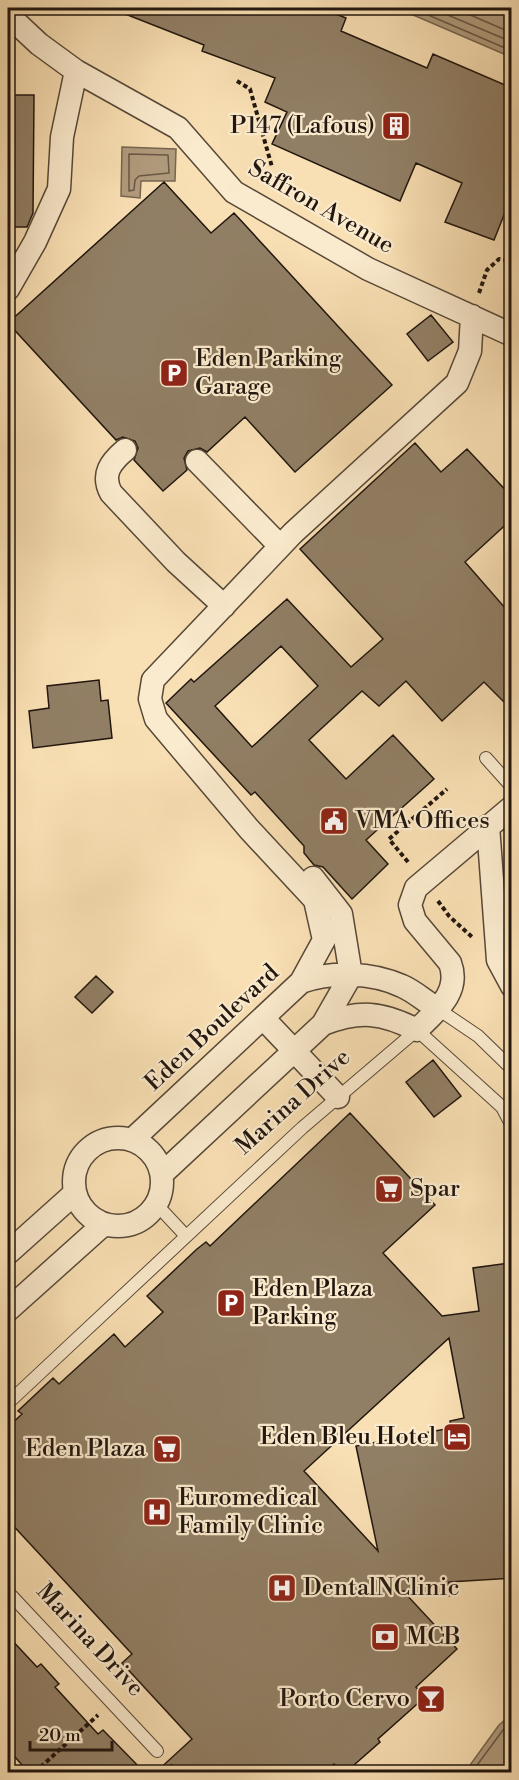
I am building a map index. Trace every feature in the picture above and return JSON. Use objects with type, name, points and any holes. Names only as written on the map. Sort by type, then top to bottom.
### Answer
[{"type":"street","name":"Saffron Avenue","points":[[8,15],[39,44],[76,71],[178,128],[234,192],[368,269],[512,335]]},
{"type":"street","points":[[8,289],[35,242],[59,189],[62,137],[76,71]]},
{"type":"street","points":[[300,982],[324,940],[315,900],[156,719],[150,699],[153,680],[280,546],[457,383],[470,351],[472,316]]},
{"type":"street","points":[[125,450],[108,468],[107,481],[111,493],[176,562],[224,606]]},
{"type":"street","points":[[197,461],[280,546]]},
{"type":"street","points":[[215,788],[299,860],[340,914],[351,975],[323,1024]]},
{"type":"street","name":"Marina Drive","points":[[417,1030],[438,1009],[452,990],[453,969],[415,921],[410,905],[416,888],[512,807]]},
{"type":"street","points":[[488,826],[498,960],[512,986]]},
{"type":"street","name":"Eden Boulevard","points":[[132,1140],[300,982],[317,976],[360,974],[402,986],[438,1009]]},
{"type":"street","points":[[162,1173],[293,1049],[323,1024],[346,1015],[370,1014],[395,1019],[417,1030]]},
{"type":"street","points":[[263,1018],[338,1096]]},
{"type":"street","points":[[117,1137],[132,1140],[146,1147],[157,1158],[162,1173],[162,1189],[157,1205],[143,1219],[124,1226],[104,1224],[91,1217],[81,1206],[75,1193],[74,1177],[78,1162],[89,1148],[101,1141],[117,1137]]},
{"type":"street","points":[[8,1253],[75,1193]]},
{"type":"street","points":[[8,1310],[104,1224]]},
{"type":"lane","points":[[486,758],[512,787]]},
{"type":"lane","points":[[438,1009],[478,1036],[512,1069]]},
{"type":"lane","points":[[417,1030],[491,1096],[501,1107],[512,1126]]},
{"type":"lane","name":"Marina Drive","points":[[8,1403],[338,1096],[417,1030]]},
{"type":"lane","points":[[157,1205],[186,1236]]},
{"type":"lane","name":"Marina Drive","points":[[8,1592],[158,1751]]},
{"type":"path","points":[[60,8],[69,13]]},
{"type":"path","points":[[237,81],[250,89],[272,167]]},
{"type":"path","points":[[487,270],[499,259],[512,261]]},
{"type":"path","points":[[35,1773],[111,1702]]},
{"type":"water","points":[[397,8],[511,8],[511,57]]},
{"type":"water","points":[[122,147],[176,149],[175,181],[141,181],[140,198],[121,196]]},
{"type":"water","points":[[511,1715],[511,1772],[465,1772],[499,1725]]},
{"type":"building","name":"P147 (Lafous)","points":[[110,8],[321,8],[346,18],[341,31],[427,68],[433,54],[512,88],[512,195],[494,240],[445,222],[462,183],[416,163],[400,201],[272,144],[287,112],[265,102],[275,78],[202,51],[204,45]]},
{"type":"building","points":[[8,95],[34,95],[33,213],[27,227],[8,227]]},
{"type":"building","name":"Eden Parking Garage","points":[[164,182],[211,233],[234,213],[392,385],[295,472],[245,417],[207,452],[200,448],[188,451],[184,458],[187,470],[163,491],[134,460],[138,448],[135,441],[123,437],[116,440],[8,323]]},
{"type":"building","points":[[431,315],[453,342],[428,361],[407,334]]},
{"type":"building","points":[[415,443],[441,472],[467,449],[512,497],[512,519],[465,562],[512,616],[512,710],[484,682],[442,721],[406,681],[379,706],[362,691],[309,740],[346,779],[393,735],[434,779],[366,840],[388,864],[352,899],[323,867],[314,865],[304,853],[304,846],[255,792],[251,795],[166,703],[191,679],[194,682],[287,599],[351,667],[383,639],[300,549]],"holes":[[[281,646],[318,686],[252,747],[215,706]]]},
{"type":"building","points":[[99,680],[101,701],[108,700],[112,738],[33,748],[29,711],[49,708],[47,686]]},
{"type":"building","points":[[96,976],[113,992],[92,1013],[75,997]]},
{"type":"building","points":[[433,1060],[461,1096],[434,1117],[406,1082]]},
{"type":"building","name":"Eden Plaza","points":[[350,1113],[435,1205],[383,1253],[442,1316],[479,1311],[473,1268],[509,1263],[512,1303],[512,1578],[449,1582],[449,1596],[403,1591],[457,1649],[416,1687],[425,1697],[378,1739],[380,1742],[346,1772],[343,1769],[341,1771],[334,1764],[325,1773],[155,1773],[192,1739],[122,1663],[132,1654],[8,1520],[8,1427],[22,1414],[18,1411],[53,1378],[59,1384],[114,1334],[125,1347],[163,1312],[147,1296],[197,1249],[206,1242],[210,1246]],"holes":[[[449,1338],[464,1418],[450,1421],[451,1428],[356,1446],[378,1551],[304,1471]]]},
{"type":"building","points":[[8,1636],[37,1667],[41,1664],[59,1684],[55,1687],[98,1734],[103,1730],[145,1773],[29,1773],[8,1749]]},
{"type":"place","name":"P147 (Lafous)","points":[[396,126]]},
{"type":"place","name":"Eden Parking Garage","points":[[174,373]]},
{"type":"place","name":"VMA Offices","points":[[334,821]]},
{"type":"place","name":"Spar","points":[[389,1189]]},
{"type":"place","name":"Eden Plaza Parking","points":[[231,1303]]},
{"type":"place","name":"Eden Bleu Hotel","points":[[457,1437]]},
{"type":"place","name":"Eden Plaza","points":[[167,1449]]},
{"type":"place","name":"Euromedical Family Clinic","points":[[157,1512]]},
{"type":"place","name":"DentalNClinic","points":[[282,1588]]},
{"type":"place","name":"MCB","points":[[385,1637]]},
{"type":"place","name":"Porto Cervo","points":[[431,1699]]}]
